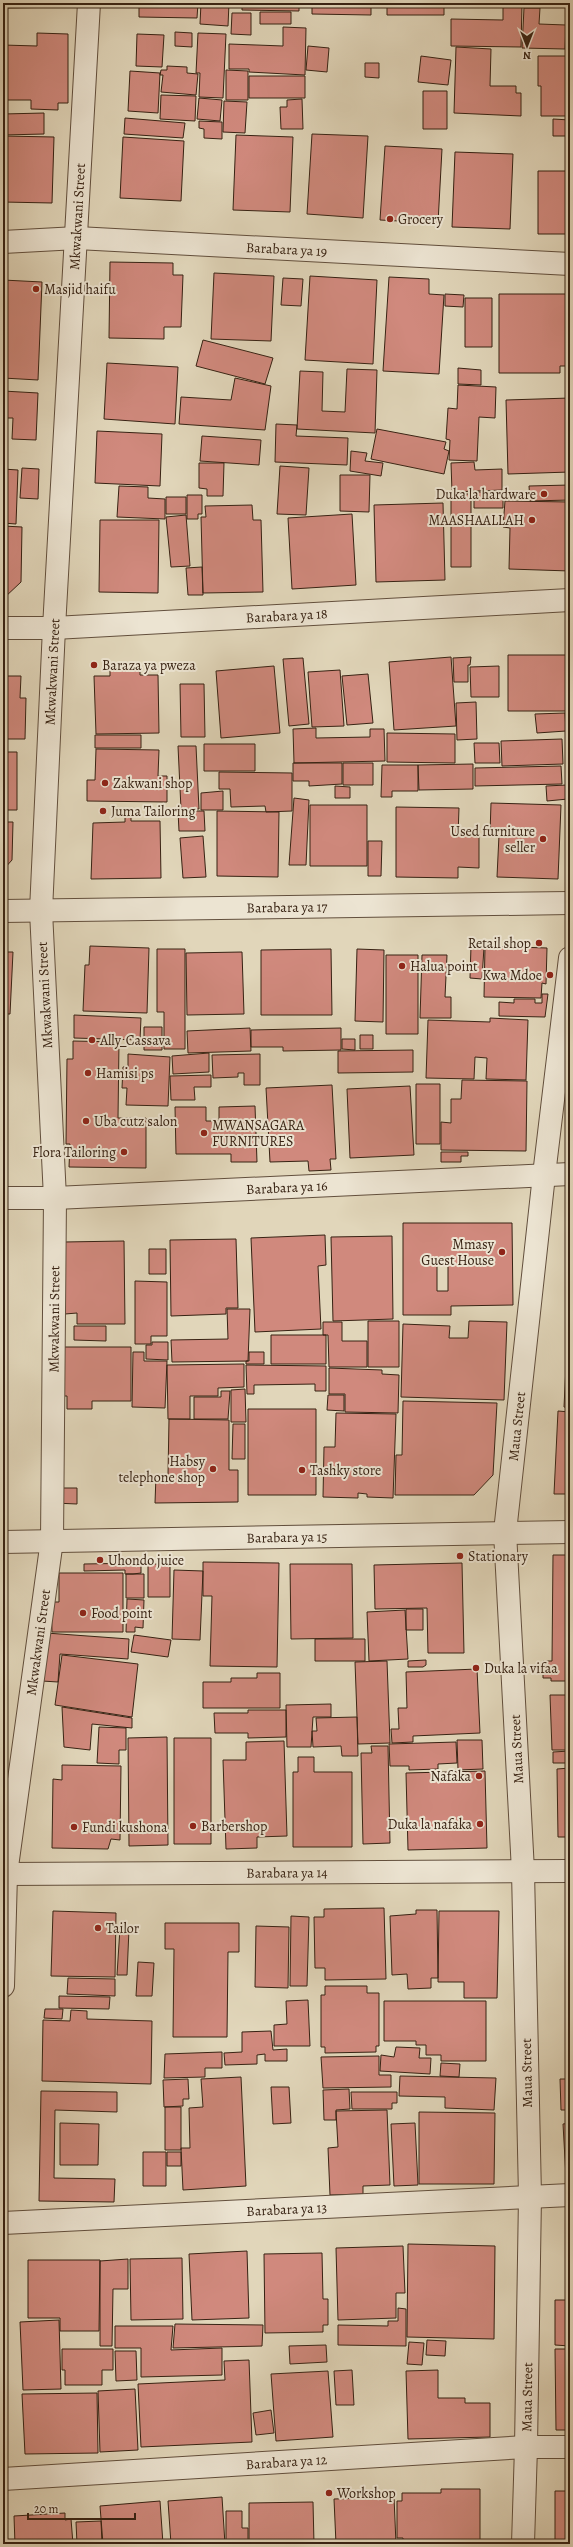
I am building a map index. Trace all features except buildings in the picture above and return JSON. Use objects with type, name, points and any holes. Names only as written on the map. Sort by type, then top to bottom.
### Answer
[{"type":"street","name":"Mkwakwani Street","points":[[3,1986],[5,1874],[52,1540],[55,1198],[40,911],[54,628],[89,3]]},
{"type":"street","name":"Barabara ya 19","points":[[3,242],[77,238],[570,264]]},
{"type":"street","name":"Barabara ya 18","points":[[3,628],[54,628],[570,600]]},
{"type":"street","name":"Barabara ya 17","points":[[3,911],[570,903]]},
{"type":"street","name":"Maua Street","points":[[522,2544],[526,2447],[530,2196],[523,1871],[505,1532],[544,1175],[570,958]]},
{"type":"street","name":"Barabara ya 16","points":[[3,1198],[55,1198],[570,1174]]},
{"type":"street","name":"Barabara ya 15","points":[[3,1542],[570,1532]]},
{"type":"street","name":"Barabara ya 14","points":[[5,1874],[570,1871]]},
{"type":"street","name":"Barabara ya 13","points":[[3,2223],[570,2195]]},
{"type":"street","name":"Barabara ya 12","points":[[3,2479],[526,2447],[570,2447]]},
{"type":"place","name":"Grocery","points":[[390,219]]},
{"type":"place","name":"Masjid haifu","points":[[36,289]]},
{"type":"place","name":"Duka la hardware","points":[[544,494]]},
{"type":"place","name":"MAASHAALLAH","points":[[532,520]]},
{"type":"place","name":"Baraza ya pweza","points":[[94,665]]},
{"type":"place","name":"Zakwani shop","points":[[105,783]]},
{"type":"place","name":"Juma Tailoring","points":[[103,811]]},
{"type":"place","name":"Used furniture seller","points":[[543,839]]},
{"type":"place","name":"Retail shop","points":[[539,943]]},
{"type":"place","name":"Halua point","points":[[402,966]]},
{"type":"place","name":"Kwa Mdoe","points":[[550,975]]},
{"type":"place","name":"Ally_Cassava","points":[[92,1040]]},
{"type":"place","name":"Hamisi ps","points":[[88,1073]]},
{"type":"place","name":"Uba cutz salon","points":[[86,1121]]},
{"type":"place","name":"MWANSAGARA FURNITURES","points":[[204,1133]]},
{"type":"place","name":"Flora Tailoring","points":[[124,1152]]},
{"type":"place","name":"Mmasy Guest House","points":[[502,1252]]},
{"type":"place","name":"Habsy telephone shop","points":[[213,1469]]},
{"type":"place","name":"Tashky store","points":[[302,1470]]},
{"type":"place","name":"Stationary","points":[[460,1556]]},
{"type":"place","name":"Uhondo juice","points":[[100,1560]]},
{"type":"place","name":"Food point","points":[[83,1613]]},
{"type":"place","name":"Duka la vifaa","points":[[476,1668]]},
{"type":"place","name":"Nafaka","points":[[479,1776]]},
{"type":"place","name":"Duka la nafaka","points":[[480,1824]]},
{"type":"place","name":"Barbershop","points":[[193,1826]]},
{"type":"place","name":"Fundi kushona","points":[[74,1827]]},
{"type":"place","name":"Tailor","points":[[98,1928]]},
{"type":"place","name":"Workshop","points":[[329,2493]]}]
